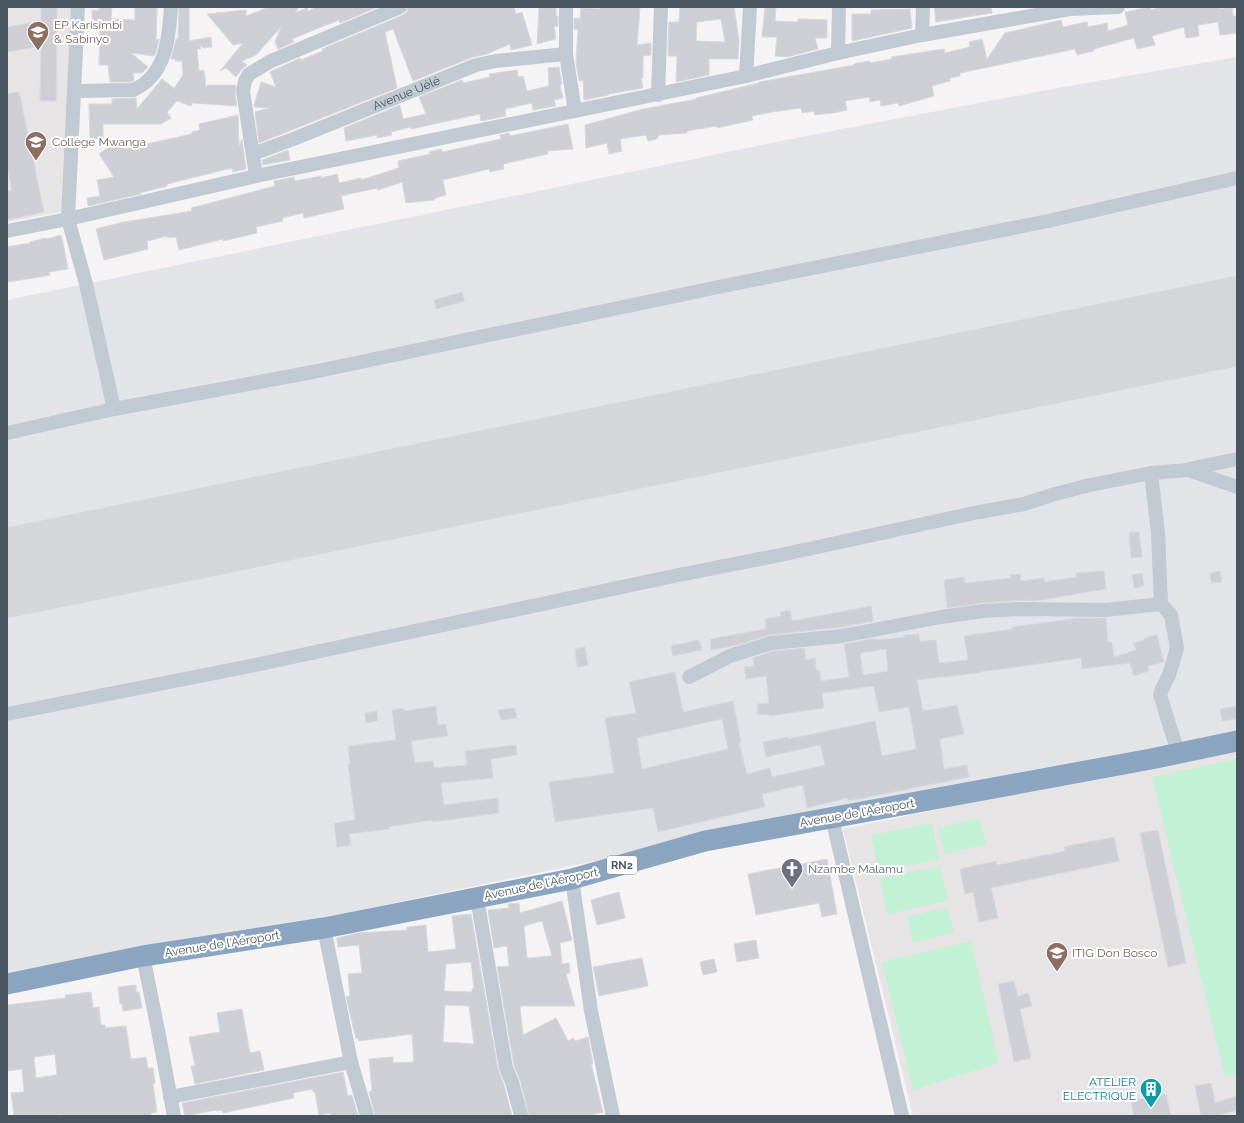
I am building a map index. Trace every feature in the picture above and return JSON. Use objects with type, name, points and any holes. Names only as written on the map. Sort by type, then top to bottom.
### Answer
[{"type":"highway","name":"Avenue de l'Aéroport","points":[[7,984],[143,956],[324,928],[477,898],[572,879],[705,841],[1237,741]]},
{"type":"street","points":[[78,7],[68,219],[86,284],[114,409]]},
{"type":"street","points":[[74,91],[133,90],[142,86],[149,80],[157,68],[167,47],[171,7]]},
{"type":"street","points":[[256,176],[243,91],[244,81],[249,74],[271,61],[400,7]]},
{"type":"street","points":[[566,7],[566,54],[574,111]]},
{"type":"street","points":[[658,94],[661,7]]},
{"type":"street","points":[[746,76],[750,7]]},
{"type":"street","points":[[838,53],[839,7]]},
{"type":"street","points":[[922,35],[923,7]]},
{"type":"street","points":[[7,231],[68,219],[256,176],[746,76],[838,53],[922,35],[1070,8],[1118,7]]},
{"type":"street","name":"Avenue Uélé","points":[[253,154],[476,65],[496,61],[566,54]]},
{"type":"street","points":[[7,433],[114,409],[313,372],[728,285],[1048,221],[1237,178]]},
{"type":"street","points":[[7,714],[255,665],[979,512],[1024,504],[1090,485],[1151,474],[1188,470],[1237,459]]},
{"type":"street","points":[[1188,470],[1237,487]]},
{"type":"street","points":[[1151,474],[1158,533],[1162,604],[1171,615],[1177,648],[1169,676],[1160,695],[1177,753]]},
{"type":"street","points":[[689,677],[730,656],[771,643],[842,636],[941,617],[982,611],[1023,609],[1105,610],[1162,604]]},
{"type":"street","points":[[832,818],[902,1116]]},
{"type":"street","points":[[572,879],[591,1011],[614,1116]]},
{"type":"street","points":[[477,898],[506,1068],[512,1082],[521,1115]]},
{"type":"street","points":[[324,928],[351,1062],[367,1116]]},
{"type":"street","points":[[143,956],[174,1116]]},
{"type":"street","points":[[170,1097],[351,1062]]},
{"type":"shaded area","points":[[7,7],[71,7],[64,211],[7,222]]},
{"type":"shaded area","points":[[1237,57],[1237,732],[575,865],[346,913],[7,980],[7,300],[801,137],[1052,89]]},
{"type":"shaded area","name":"ITIG Don Bosco","points":[[1237,748],[1237,1116],[913,1116],[843,829]]},
{"type":"green space","points":[[1237,759],[1237,1074],[1225,1076],[1152,777]]},
{"type":"green space","points":[[979,818],[986,844],[945,854],[938,828]]},
{"type":"green space","points":[[932,823],[939,859],[879,871],[871,835]]},
{"type":"green space","points":[[940,866],[948,901],[887,914],[880,878]]},
{"type":"green space","points":[[947,907],[954,932],[913,943],[907,917]]},
{"type":"green space","points":[[971,941],[999,1063],[913,1090],[882,962]]},
{"type":"building","points":[[41,7],[57,7],[56,101],[40,101],[41,46],[7,52],[7,27],[41,21]]},
{"type":"building","points":[[99,7],[112,7],[111,18],[113,19],[135,20],[135,7],[157,7],[156,40],[159,39],[156,52],[154,56],[131,53],[148,67],[142,73],[133,73],[134,80],[131,82],[110,82],[108,65],[99,65],[100,24],[92,24],[92,10],[99,11]]},
{"type":"building","points":[[179,7],[189,7],[189,41],[211,37],[212,47],[204,48],[200,45],[201,49],[197,49],[199,71],[204,70],[206,87],[208,85],[236,85],[235,92],[237,106],[192,103],[191,106],[177,101],[167,112],[171,118],[161,124],[103,124],[103,139],[90,139],[89,104],[112,104],[112,99],[136,98],[137,109],[162,79],[175,89],[183,75],[182,61],[175,61],[175,59],[171,59],[176,39],[178,39]]},
{"type":"building","points":[[269,7],[299,7],[295,13],[307,8],[308,11],[317,7],[378,7],[340,23],[339,20],[292,39],[294,42],[278,49],[275,42],[281,27],[256,55],[242,61],[247,65],[236,77],[226,68],[220,71],[243,43],[233,45],[207,14],[246,10],[246,16]]},
{"type":"building","points":[[408,7],[514,7],[516,14],[522,12],[532,45],[511,50],[510,44],[413,81],[393,29],[385,32],[397,88],[259,143],[255,112],[270,108],[254,107],[254,105],[261,82],[276,87],[270,72],[300,58],[301,60],[323,51],[322,49],[403,15],[407,12]]},
{"type":"building","points":[[539,7],[556,7],[558,27],[554,26],[556,39],[537,44]]},
{"type":"building","points":[[600,7],[640,7],[637,45],[651,43],[651,55],[643,56],[643,78],[641,78],[643,88],[584,100],[583,80],[579,81],[576,62],[578,30],[574,29],[574,18],[580,19],[581,8],[600,9]]},
{"type":"building","points":[[680,7],[734,7],[739,40],[738,59],[709,59],[709,75],[676,82],[677,56],[668,56],[668,41],[669,22],[679,22]],"holes":[[[721,19],[725,42],[696,41],[697,22]]]},
{"type":"building","points":[[765,7],[776,7],[775,21],[798,22],[798,19],[827,20],[827,38],[815,38],[818,49],[787,57],[775,56],[777,37],[762,37]]},
{"type":"building","points":[[934,7],[991,7],[992,13],[936,22]]},
{"type":"building","points":[[1150,7],[1151,10],[1163,7],[1219,7],[1220,9],[1232,7],[1233,16],[1237,16],[1237,33],[1220,35],[1218,22],[1198,25],[1199,36],[1186,38],[1184,27],[1152,36],[1155,45],[1137,49],[1134,38],[1077,55],[1075,49],[960,73],[960,76],[950,78],[950,81],[932,86],[934,96],[899,106],[898,103],[881,106],[880,100],[870,102],[869,97],[845,101],[847,110],[833,113],[815,115],[814,111],[802,113],[801,108],[752,116],[753,120],[717,128],[717,126],[687,131],[687,133],[659,135],[657,139],[648,141],[646,135],[620,139],[622,151],[609,154],[607,143],[586,148],[585,125],[643,109],[697,99],[696,98],[759,82],[854,65],[857,63],[870,61],[870,63],[892,59],[891,57],[944,49],[945,53],[970,47],[969,42],[982,39],[987,59],[1005,33],[1061,20],[1063,27],[1087,22],[1088,27],[1107,23],[1108,31],[1128,25],[1125,12]]},
{"type":"building","points":[[910,9],[912,28],[852,41],[852,14],[871,14],[871,10]]},
{"type":"building","points":[[559,67],[562,84],[560,85],[563,98],[554,100],[556,106],[533,110],[532,103],[505,109],[506,116],[481,121],[480,114],[411,129],[411,127],[391,132],[392,135],[377,138],[377,135],[346,141],[344,128],[400,105],[403,119],[426,114],[419,97],[462,80],[463,83],[490,77],[489,74],[517,70],[518,77],[523,76],[527,91],[549,86],[548,68]]},
{"type":"building","points":[[19,92],[44,212],[7,220],[7,191],[12,190],[7,165],[7,94]]},
{"type":"building","points":[[238,115],[239,146],[242,139],[246,169],[233,172],[232,168],[167,184],[167,186],[140,193],[141,194],[88,206],[87,198],[100,196],[97,180],[114,177],[99,154],[112,145],[135,142],[124,149],[192,134],[192,132],[200,130],[199,124]]},
{"type":"building","points":[[568,124],[573,149],[547,151],[548,154],[503,164],[504,169],[490,172],[489,169],[443,180],[446,195],[435,198],[435,200],[406,203],[402,182],[378,190],[377,188],[341,196],[344,209],[304,218],[303,213],[282,218],[283,221],[256,227],[257,233],[223,241],[223,239],[179,250],[176,237],[167,238],[167,236],[147,241],[148,249],[104,260],[96,229],[124,222],[192,211],[191,208],[275,186],[274,181],[294,177],[295,181],[321,176],[321,178],[337,174],[339,183],[361,178],[361,180],[399,168],[398,161],[430,154],[429,152],[441,149],[442,152],[501,139],[500,135],[509,133],[510,136]]},
{"type":"building","points":[[288,150],[290,160],[263,165],[262,160]]},
{"type":"building","points":[[61,235],[68,269],[49,272],[50,275],[7,282],[7,247]]},
{"type":"building","points":[[462,292],[465,301],[436,309],[434,300]]},
{"type":"building","points":[[1139,532],[1142,557],[1131,558],[1129,533]]},
{"type":"building","points":[[1104,571],[1106,589],[1035,601],[1027,600],[983,603],[947,608],[944,580],[964,577],[965,583],[1011,578],[1010,575],[1020,574],[1021,581],[1044,578],[1045,582],[1076,577],[1076,573]]},
{"type":"building","points":[[1220,571],[1222,582],[1211,583],[1210,573]]},
{"type":"building","points":[[1142,573],[1144,586],[1134,588],[1132,575]]},
{"type":"building","points":[[871,606],[873,621],[842,627],[770,635],[737,645],[711,650],[710,639],[766,629],[765,619],[781,616],[780,612],[790,610],[792,621]]},
{"type":"building","points":[[1078,618],[1106,618],[1108,642],[1112,642],[1114,657],[1136,650],[1134,643],[1144,640],[1144,638],[1157,635],[1164,662],[1148,666],[1149,671],[1134,676],[1130,663],[1082,669],[1081,658],[980,673],[917,680],[923,711],[957,705],[964,734],[940,739],[944,769],[967,765],[969,777],[848,801],[847,798],[807,808],[803,785],[762,794],[765,807],[658,832],[653,808],[555,822],[549,782],[614,773],[605,718],[636,713],[629,682],[675,672],[683,712],[733,701],[741,742],[739,743],[747,774],[770,768],[772,777],[825,765],[820,745],[766,757],[763,742],[788,737],[788,739],[875,721],[882,756],[916,749],[909,707],[879,712],[874,686],[822,693],[824,708],[769,716],[769,714],[758,715],[757,704],[769,703],[766,676],[746,679],[744,667],[754,666],[753,658],[773,651],[804,648],[806,660],[815,658],[816,670],[819,670],[821,681],[849,677],[844,644],[876,638],[876,640],[919,634],[920,642],[936,640],[939,663],[968,660],[964,636],[1012,629],[1012,627]],"holes":[[[886,649],[888,671],[863,675],[860,653]],[[722,719],[728,749],[642,769],[637,738]]]},
{"type":"building","points":[[699,640],[702,650],[673,656],[671,646]]},
{"type":"building","points":[[585,647],[588,665],[578,667],[575,649]]},
{"type":"building","points":[[436,706],[438,725],[446,724],[448,736],[411,741],[415,763],[433,761],[434,768],[467,765],[465,751],[516,745],[517,755],[491,759],[493,778],[441,783],[444,805],[498,798],[499,813],[432,822],[432,820],[388,827],[389,829],[349,834],[351,845],[337,847],[334,823],[355,820],[348,764],[350,764],[348,746],[396,740],[392,710],[404,708],[404,711]]},
{"type":"building","points":[[1237,706],[1237,719],[1222,721],[1220,709]]},
{"type":"building","points":[[515,708],[517,718],[501,720],[498,710]]},
{"type":"building","points":[[377,711],[378,721],[366,723],[365,713]]},
{"type":"building","points":[[1158,830],[1186,963],[1168,967],[1140,833]]},
{"type":"building","points":[[1114,837],[1119,861],[991,888],[998,918],[979,922],[973,892],[965,894],[960,869],[996,861],[997,865],[1065,851],[1064,847]]},
{"type":"building","name":"Nzambe Malamu","points":[[827,859],[837,914],[822,917],[819,903],[756,915],[748,874]]},
{"type":"building","points":[[619,892],[625,918],[597,925],[591,900]]},
{"type":"building","points":[[562,901],[572,940],[560,943],[562,964],[569,963],[570,973],[566,974],[575,1006],[520,1006],[523,1035],[556,1018],[568,1041],[573,1038],[575,1041],[588,1037],[593,1064],[591,1064],[603,1112],[587,1116],[529,1116],[520,1080],[514,1066],[497,967],[509,966],[507,946],[494,948],[488,910],[509,908],[508,904],[519,903],[520,913]],"holes":[[[542,921],[552,956],[527,958],[524,926]]]},
{"type":"building","points":[[471,914],[498,1069],[512,1116],[375,1116],[369,1092],[372,1091],[369,1059],[393,1057],[393,1063],[414,1062],[412,1034],[359,1041],[358,1038],[356,1039],[346,997],[350,996],[348,974],[362,973],[359,945],[338,947],[337,938],[358,933],[407,930],[407,927],[426,925],[428,952],[456,949],[452,916]],"holes":[[[471,962],[474,988],[472,989],[472,992],[444,991],[446,964]],[[445,1005],[469,1006],[474,1044],[443,1042]]]},
{"type":"building","points":[[756,940],[759,958],[737,962],[734,944]]},
{"type":"building","points":[[642,958],[648,986],[599,996],[593,967]]},
{"type":"building","points":[[714,959],[717,972],[703,975],[700,962]]},
{"type":"building","points":[[1014,981],[1018,996],[1028,993],[1032,1006],[1020,1009],[1031,1058],[1014,1062],[998,984]]},
{"type":"building","points":[[136,985],[136,992],[139,992],[142,1008],[123,1011],[122,1004],[120,1004],[118,987]]},
{"type":"building","points":[[91,992],[93,1008],[99,1007],[101,1025],[105,1025],[105,1028],[126,1026],[131,1059],[146,1057],[148,1068],[153,1068],[155,1083],[153,1084],[157,1112],[151,1113],[151,1116],[63,1116],[62,1114],[48,1116],[14,1116],[11,1093],[24,1092],[22,1069],[7,1071],[7,1005],[66,998],[65,995]],"holes":[[[55,1054],[57,1075],[36,1078],[34,1057]]]},
{"type":"building","points":[[242,1009],[250,1053],[260,1051],[264,1070],[195,1084],[191,1066],[195,1066],[189,1037],[220,1032],[217,1013]]},
{"type":"building","points":[[343,1072],[348,1096],[352,1095],[358,1116],[331,1116],[330,1113],[319,1115],[315,1092],[313,1092],[312,1089],[293,1093],[294,1098],[223,1113],[222,1110],[216,1110],[185,1116],[182,1103]]},
{"type":"building","points":[[1211,1083],[1215,1103],[1237,1096],[1237,1110],[1217,1116],[1201,1116],[1195,1086]]},
{"type":"building","name":"ATELIER ELECTRIQUE","points":[[1166,1094],[1171,1116],[1134,1116],[1131,1101]]},
{"type":"runway","points":[[7,573],[1237,321]]},
{"type":"place","name":"EP Karisimbi & Sabinyo","points":[[38,52]]},
{"type":"place","name":"Collège Mwanga","points":[[36,162]]},
{"type":"place","name":"Nzambe Malamu","points":[[792,888]]},
{"type":"place","name":"ITIG Don Bosco","points":[[1057,972]]},
{"type":"place","name":"ATELIER ELECTRIQUE","points":[[1151,1108]]}]
